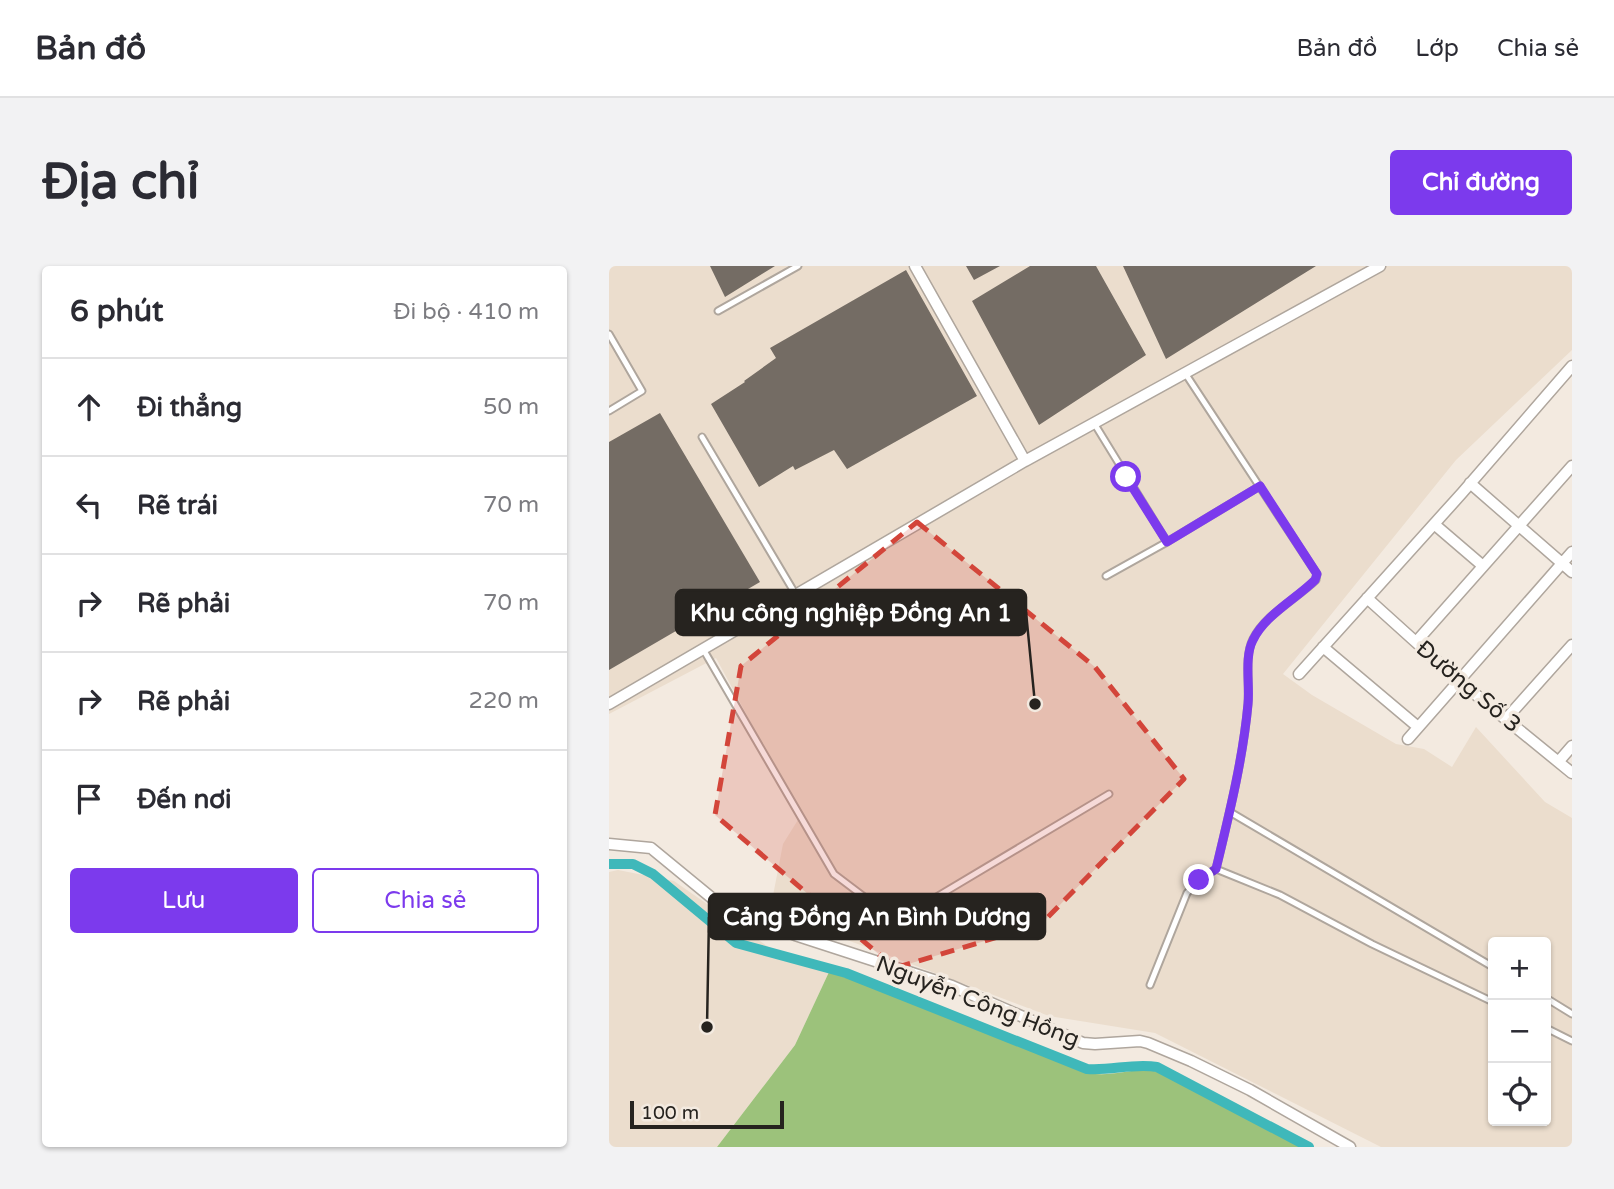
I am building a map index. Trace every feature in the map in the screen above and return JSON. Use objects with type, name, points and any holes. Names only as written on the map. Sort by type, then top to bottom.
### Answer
[{"type":"street","points":[[915,266],[1025,461]]},
{"type":"street","points":[[609,704],[1025,461],[1368,269],[1380,266]]},
{"type":"street","points":[[1299,674],[1572,366]]},
{"type":"street","points":[[1416,642],[1572,466]]},
{"type":"street","points":[[1470,483],[1572,572]]},
{"type":"street","points":[[1434,524],[1483,566]]},
{"type":"street","points":[[1408,740],[1572,552]]},
{"type":"street","name":"Đường Số 3","points":[[1367,598],[1459,681],[1572,773]]},
{"type":"street","points":[[1506,719],[1572,645]]},
{"type":"street","points":[[1323,647],[1418,727]]},
{"type":"street","points":[[1559,761],[1572,746]]},
{"type":"street","name":"Nguyễn Công Hồng","points":[[609,844],[651,848],[724,908],[796,935],[952,986],[1083,1042],[1095,1044],[1140,1041],[1159,1048],[1250,1090],[1350,1147]]},
{"type":"lane","points":[[718,311],[798,266]]},
{"type":"lane","points":[[609,334],[642,391],[609,411]]},
{"type":"lane","points":[[1150,985],[1187,893],[1199,880],[1216,869],[1230,812],[1248,704],[1249,651],[1252,640],[1276,614],[1315,580],[1317,574],[1185,373]]},
{"type":"lane","points":[[1094,423],[1167,542]]},
{"type":"lane","points":[[702,437],[796,595]]},
{"type":"lane","points":[[1106,576],[1260,486]]},
{"type":"lane","points":[[703,649],[834,874],[871,902],[893,911],[918,908],[1109,794]]},
{"type":"lane","points":[[1230,812],[1488,964]]},
{"type":"lane","points":[[1216,869],[1280,895],[1489,1000]]},
{"type":"lane","points":[[1549,1000],[1572,1014]]},
{"type":"lane","points":[[1551,1030],[1572,1041]]},
{"type":"highlighted area","points":[[917,522],[1095,667],[1184,779],[1041,924],[895,968],[715,815],[741,666]]},
{"type":"shaded area","points":[[609,266],[1572,266],[1572,350],[1456,460],[1283,674],[1312,695],[1396,744],[1424,749],[1452,767],[1476,727],[1545,802],[1572,818],[1572,1147],[1381,1147],[1155,1033],[1049,1016],[770,911],[783,844],[801,815],[716,658],[609,714]]},
{"type":"shaded area","points":[[618,870],[674,881],[790,962],[829,972],[795,1045],[717,1147],[609,1147],[609,872]]},
{"type":"green space","points":[[829,972],[904,997],[1089,1073],[1141,1070],[1159,1072],[1303,1147],[717,1147],[795,1045]]},
{"type":"building","points":[[710,266],[775,266],[725,297]]},
{"type":"building","points":[[966,266],[1000,266],[974,280]]},
{"type":"building","points":[[1030,266],[1096,266],[1146,355],[1039,425],[972,301]]},
{"type":"building","points":[[1123,266],[1316,266],[1166,359]]},
{"type":"building","points":[[906,270],[977,396],[847,469],[834,450],[795,470],[793,466],[759,487],[711,404],[776,358],[770,348]]},
{"type":"building","points":[[660,413],[760,582],[609,670],[609,442]]},
{"type":"waterway","points":[[609,864],[633,864],[653,874],[736,943],[846,973],[1087,1069],[1157,1067],[1309,1147]]},
{"type":"place","name":"Khu công nghiệp Đồng An 1","points":[[1035,704]]},
{"type":"place","name":"Cảng Đồng An Bình Dương","points":[[707,1027]]},
{"type":"route","points":[[1126,477],[1167,542],[1260,486],[1317,574],[1303,593],[1276,614],[1252,640],[1249,651],[1248,704],[1230,812],[1216,869],[1199,880]]}]
